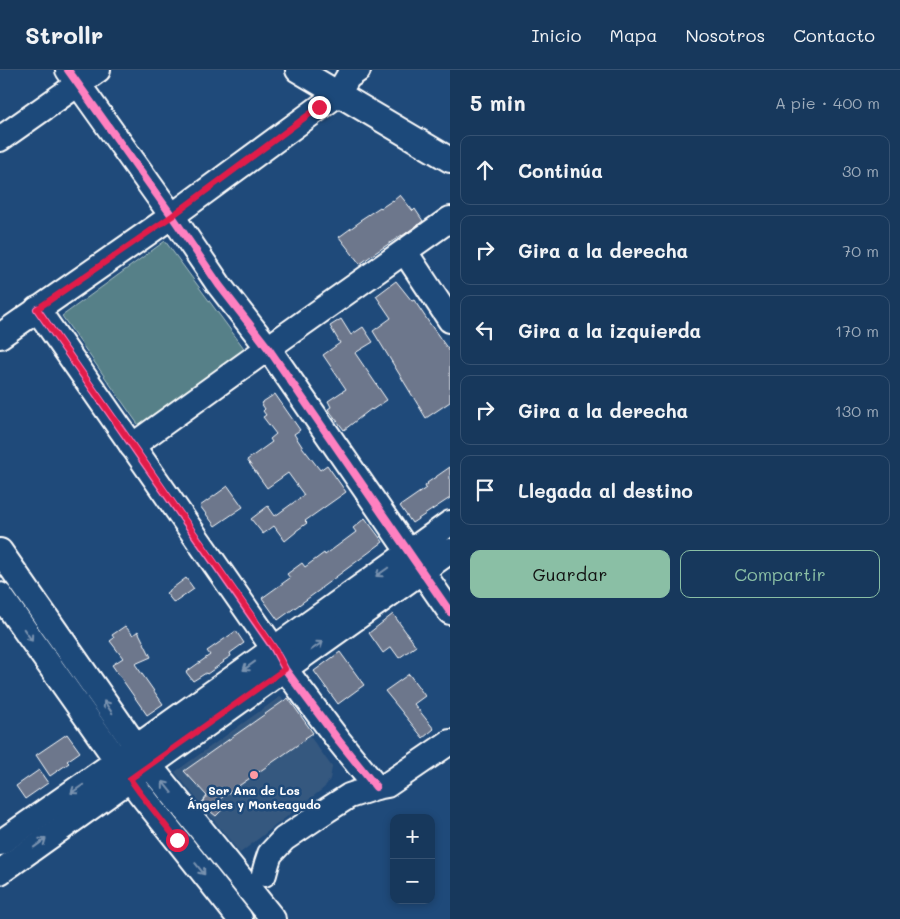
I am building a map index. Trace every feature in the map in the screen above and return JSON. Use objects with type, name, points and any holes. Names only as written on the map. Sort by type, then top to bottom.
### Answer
[{"type":"street","points":[[0,121],[72,74],[98,70]]},
{"type":"street","points":[[298,70],[450,160]]},
{"type":"street","points":[[0,336],[172,216],[338,94],[348,77],[358,70]]},
{"type":"street","points":[[0,139],[72,74]]},
{"type":"street","points":[[72,74],[218,285],[268,348],[450,612]]},
{"type":"street","points":[[132,446],[450,219]]},
{"type":"street","points":[[404,252],[450,320]]},
{"type":"street","points":[[37,309],[274,648],[285,669],[376,787]]},
{"type":"street","points":[[0,843],[285,669],[416,562],[450,523]]},
{"type":"street","points":[[0,551],[133,763],[140,793],[240,919]]},
{"type":"street","points":[[0,872],[274,648],[416,562],[450,551]]},
{"type":"street","points":[[0,595],[133,763],[242,880],[273,919]]},
{"type":"street","points":[[264,874],[270,854],[284,839],[349,796],[387,785],[450,742]]},
{"type":"shaded area","name":"Sor Ana de Los Ángeles y Monteagudo","points":[[281,696],[332,767],[330,779],[324,788],[240,853],[175,772]]},
{"type":"green space","points":[[165,241],[249,355],[142,430],[62,316]]},
{"type":"green space","points":[[155,786],[263,919],[249,919],[148,791]]},
{"type":"building","points":[[400,195],[413,211],[415,209],[423,221],[360,264],[339,237],[360,220]]},
{"type":"building","points":[[396,281],[412,301],[414,300],[450,352],[450,402],[426,418],[373,331],[391,318],[376,296]]},
{"type":"building","points":[[341,319],[351,335],[363,327],[373,342],[355,353],[387,400],[371,409],[344,430],[328,409],[331,407],[328,401],[346,389],[323,355],[340,343],[330,326]]},
{"type":"building","points":[[275,394],[300,430],[294,434],[303,448],[320,470],[327,465],[346,492],[305,521],[307,523],[285,541],[274,526],[263,534],[251,519],[268,506],[275,516],[304,495],[288,473],[267,488],[247,460],[272,442],[270,439],[276,434],[263,417],[266,415],[261,403]]},
{"type":"building","points":[[450,467],[450,498],[412,523],[400,506],[426,488],[427,483]]},
{"type":"building","points":[[228,486],[243,507],[215,526],[200,506]]},
{"type":"building","points":[[365,518],[383,542],[278,620],[262,598],[290,578],[287,574],[302,563],[305,567],[356,532],[353,528]]},
{"type":"building","points":[[186,578],[194,589],[174,603],[166,593]]},
{"type":"building","points":[[393,614],[416,646],[399,658],[391,647],[383,653],[369,633]]},
{"type":"building","points":[[125,626],[133,635],[138,631],[151,657],[135,664],[163,704],[147,715],[112,665],[123,658],[110,641],[114,638],[112,635]]},
{"type":"building","points":[[236,631],[244,643],[230,653],[231,656],[224,662],[193,681],[186,672],[210,655],[207,651]]},
{"type":"building","points":[[340,652],[364,685],[338,704],[314,671]]},
{"type":"building","points":[[409,674],[425,696],[414,704],[434,729],[423,738],[385,691]]},
{"type":"building","points":[[288,698],[313,733],[220,799],[226,806],[216,816],[201,804],[207,796],[184,771]]},
{"type":"building","points":[[67,734],[80,752],[67,761],[69,763],[50,776],[36,755]]},
{"type":"building","points":[[39,770],[48,783],[25,799],[16,786]]},
{"type":"cycle path","points":[[68,70],[219,285],[268,348],[450,612]]},
{"type":"cycle path","points":[[37,309],[274,649],[285,669],[376,787]]},
{"type":"place","name":"Sor Ana de Los Ángeles y Monteagudo","points":[[254,775]]},
{"type":"route","points":[[177,840],[130,779],[285,669],[274,648],[37,309],[172,216],[319,107]]}]
